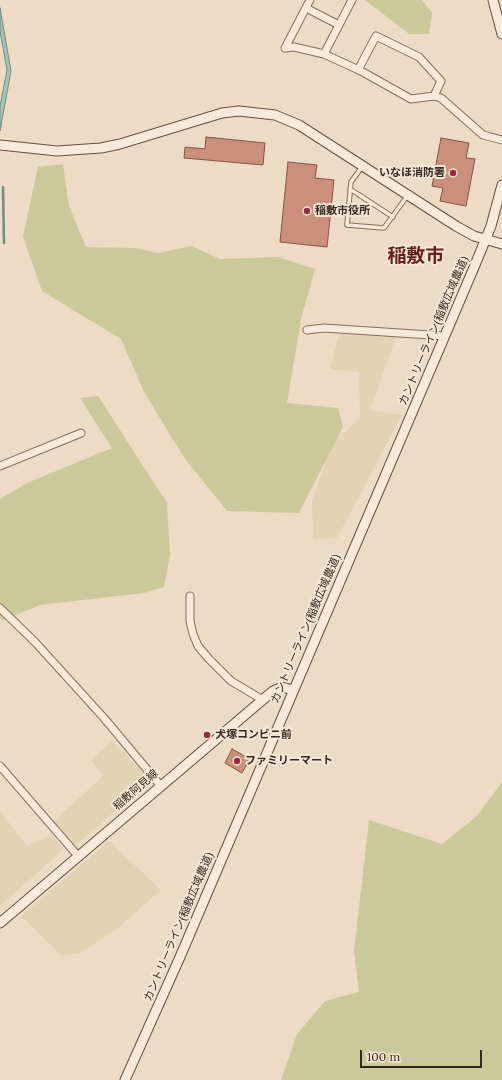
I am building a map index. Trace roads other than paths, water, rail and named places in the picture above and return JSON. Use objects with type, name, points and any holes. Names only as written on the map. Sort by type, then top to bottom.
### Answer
[{"type":"street","points":[[310,0],[285,48],[294,47],[324,54],[411,98],[434,96],[441,98],[483,135],[502,140]]},
{"type":"street","points":[[324,54],[352,0]]},
{"type":"street","points":[[493,0],[502,34]]},
{"type":"street","points":[[306,8],[339,25]]},
{"type":"street","points":[[358,70],[376,36],[418,57],[441,81],[434,96]]},
{"type":"street","points":[[0,145],[57,151],[101,148],[120,144],[222,113],[239,110],[275,114],[299,125],[456,226],[474,236],[502,244]]},
{"type":"street","name":"カントリーライン(稲敷広域農道)","points":[[125,1080],[180,956],[486,240],[502,185]]},
{"type":"street","points":[[307,330],[324,328],[445,336]]},
{"type":"street","points":[[0,466],[81,433]]},
{"type":"street","points":[[190,596],[190,621],[198,646],[231,681],[263,700]]},
{"type":"street","points":[[0,608],[36,642],[104,718],[160,785]]},
{"type":"street","name":"稲敷阿見線","points":[[0,923],[160,785],[278,688],[282,687],[293,690]]},
{"type":"street","points":[[0,766],[78,856]]},
{"type":"lane","points":[[362,166],[351,182],[347,225],[384,228],[408,195]]},
{"type":"lane","points":[[350,189],[393,216]]},
{"type":"waterway","points":[[3,187],[4,243]]},
{"type":"place","name":"いなほ消防署","points":[[453,173]]},
{"type":"place","name":"稲敷市役所","points":[[307,211]]},
{"type":"place","name":"犬塚コンビニ前","points":[[207,735]]},
{"type":"place","name":"ファミリーマート","points":[[237,761]]},
{"type":"district","name":"稲敷市","points":[[416,257]]}]
